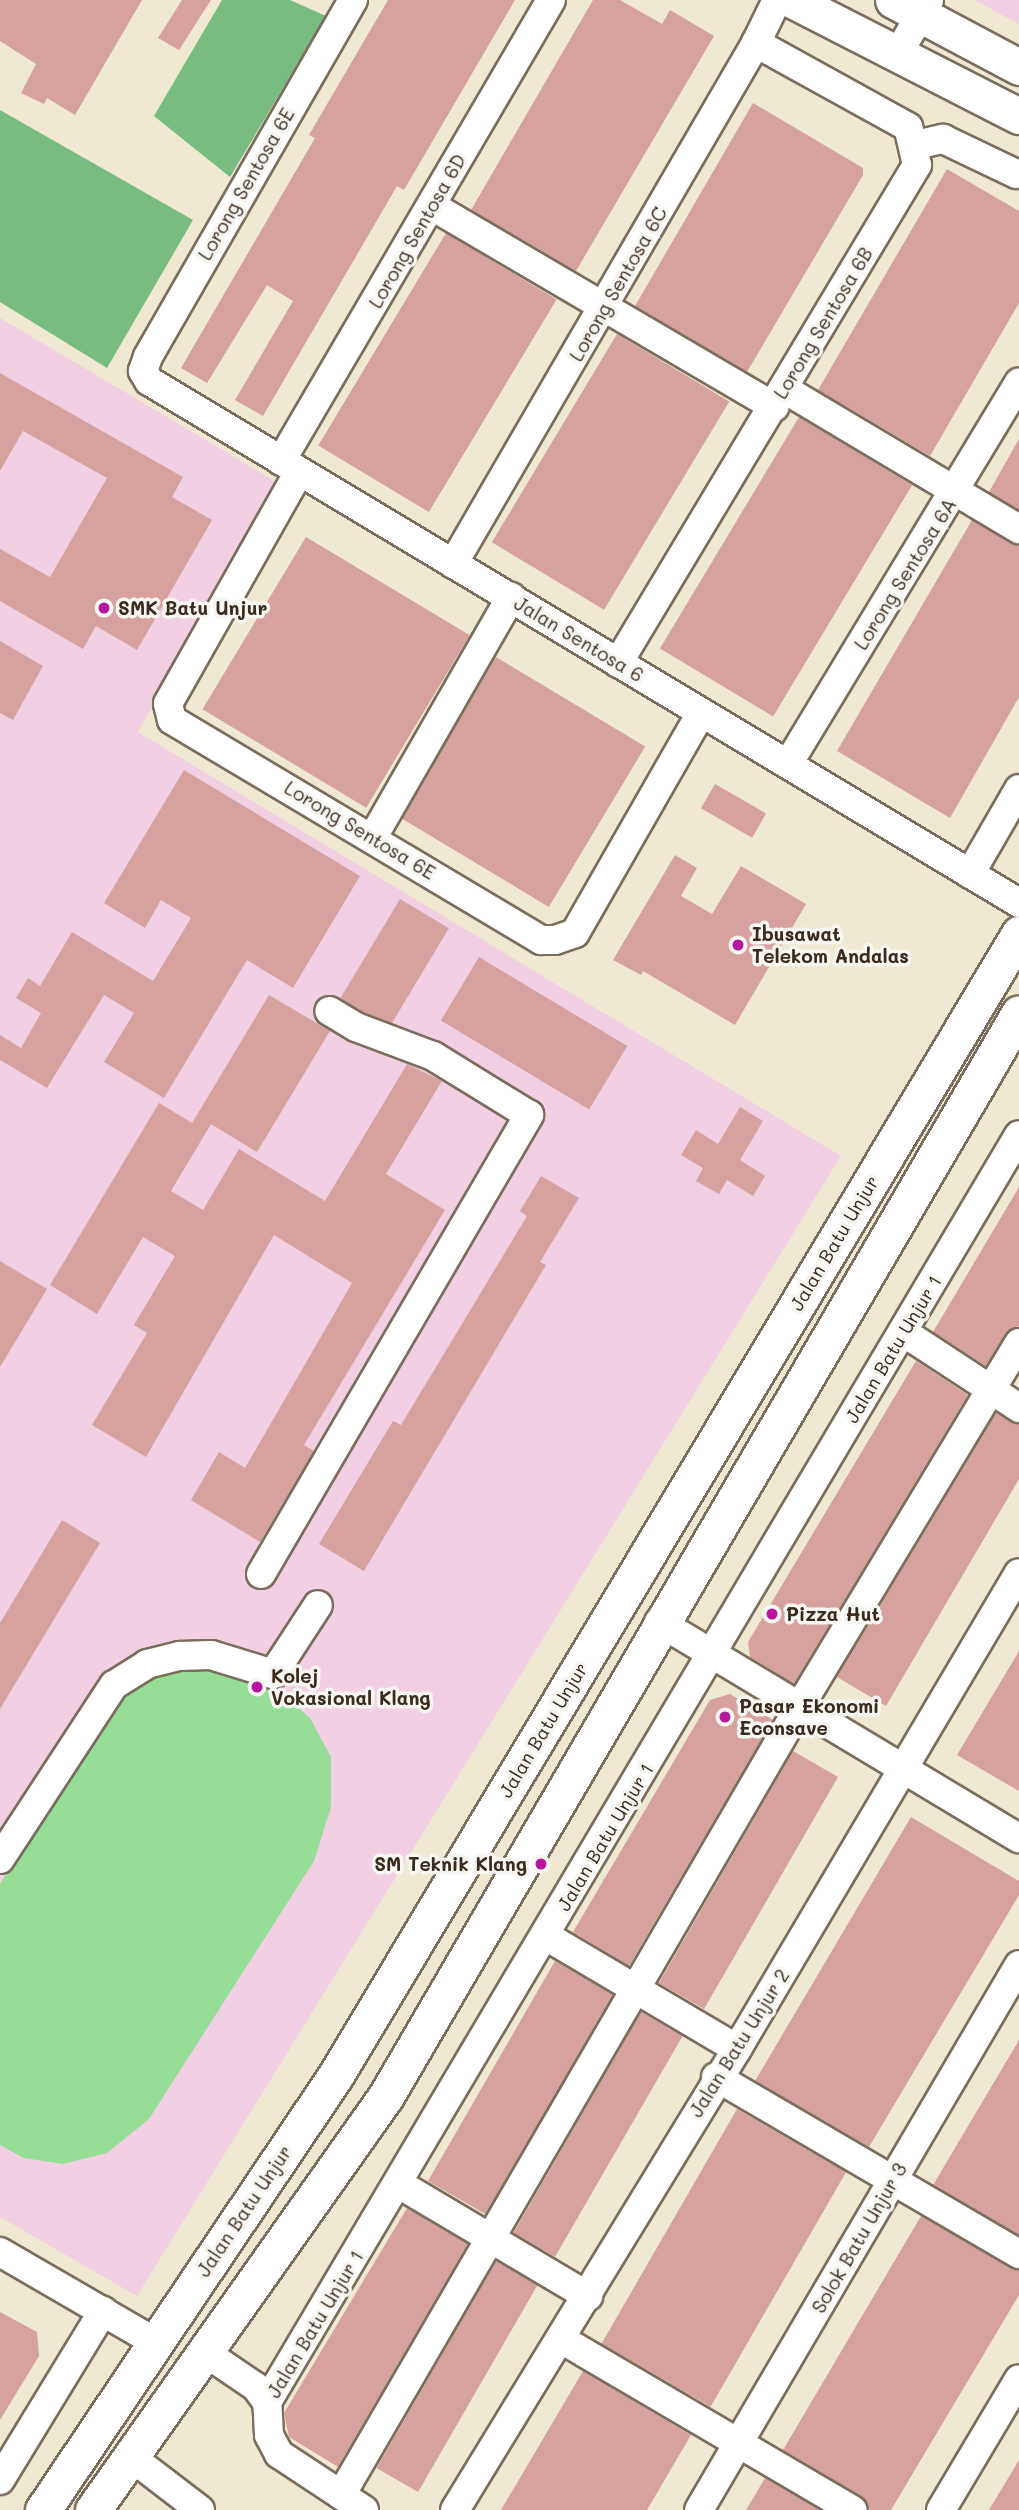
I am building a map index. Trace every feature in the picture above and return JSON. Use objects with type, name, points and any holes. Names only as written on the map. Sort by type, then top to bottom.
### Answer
[{"type":"main road","points":[[792,0],[899,52],[1019,116]]},
{"type":"main road","points":[[914,5],[1019,68]]},
{"type":"main road","name":"Jalan Batu Unjur","points":[[43,2510],[336,2075],[1019,934]]},
{"type":"main road","points":[[93,2510],[386,2096],[659,1622],[1019,1013]]},
{"type":"main road","points":[[598,1637],[638,1618],[659,1622]]},
{"type":"street","name":"Lorong Sentosa 6E","points":[[143,371],[354,0]]},
{"type":"street","name":"Lorong Sentosa 6D","points":[[290,467],[432,206],[551,0]]},
{"type":"street","name":"Lorong Sentosa 6C","points":[[453,564],[605,307],[756,43],[776,0]]},
{"type":"street","points":[[899,52],[914,5]]},
{"type":"street","points":[[756,43],[908,127],[916,145],[943,139],[1016,174]]},
{"type":"street","name":"Lorong Sentosa 6B","points":[[618,663],[917,165],[916,145]]},
{"type":"street","points":[[432,206],[605,307],[955,492],[1019,529]]},
{"type":"street","name":"Jalan Sentosa 6","points":[[143,371],[149,382],[1019,903]]},
{"type":"street","name":"Lorong Sentosa 6A","points":[[788,765],[1019,382]]},
{"type":"street","name":"Lorong Sentosa 6E","points":[[290,467],[168,704],[168,714],[541,940],[565,938],[575,933],[701,713]]},
{"type":"street","points":[[373,837],[510,597]]},
{"type":"street","points":[[970,874],[1019,789]]},
{"type":"street","points":[[261,1574],[529,1115],[433,1056],[356,1027],[329,1011]]},
{"type":"street","name":"Jalan Batu Unjur 1","points":[[352,2502],[279,2454],[269,2435],[267,2402],[546,1937],[1019,1135]]},
{"type":"street","points":[[903,1332],[1019,1408]]},
{"type":"street","points":[[352,2502],[489,2237],[800,1706],[1019,1343]]},
{"type":"street","name":"Jalan Batu Unjur 2","points":[[454,2510],[588,2296],[716,2077],[737,2049],[1015,1588]]},
{"type":"street","points":[[0,1859],[114,1685],[148,1664],[180,1656],[211,1655],[273,1674],[318,1605]]},
{"type":"street","points":[[659,1622],[1019,1838]]},
{"type":"street","points":[[546,1937],[633,1991],[737,2049]]},
{"type":"street","name":"Solok Batu Unjur 3","points":[[699,2510],[1019,1965]]},
{"type":"street","points":[[716,2077],[1019,2254]]},
{"type":"street","points":[[399,2184],[588,2296]]},
{"type":"street","points":[[4,2262],[103,2311],[155,2342]]},
{"type":"street","points":[[0,2480],[103,2311]]},
{"type":"street","points":[[561,2339],[853,2510]]},
{"type":"street","points":[[204,2351],[256,2387],[267,2402]]},
{"type":"street","points":[[941,2510],[1019,2379]]},
{"type":"street","points":[[131,2457],[190,2507]]},
{"type":"shaded area","points":[[974,0],[1019,0],[1019,24]]},
{"type":"shaded area","name":"Kolej Vokasional Klang","points":[[0,318],[280,484],[138,732],[841,1156],[137,2296],[0,2217]]},
{"type":"green space","points":[[222,0],[290,0],[326,16],[230,177],[154,116]]},
{"type":"green space","points":[[0,110],[193,220],[107,368],[0,302]]},
{"type":"green space","points":[[172,1668],[226,1668],[273,1686],[310,1718],[331,1757],[331,1807],[314,1861],[149,2119],[107,2153],[63,2164],[24,2158],[0,2145],[0,1884],[98,1726],[131,1690]]},
{"type":"building","points":[[0,0],[142,0],[75,115],[47,98],[44,104],[21,93],[36,64],[0,41]]},
{"type":"building","points":[[182,0],[211,0],[179,50],[158,38]]},
{"type":"building","points":[[388,0],[515,0],[404,190],[397,186],[263,416],[235,400],[293,301],[267,285],[207,383],[181,368],[315,138],[309,135]]},
{"type":"building","points":[[593,0],[620,0],[662,24],[670,10],[714,36],[576,271],[471,210]]},
{"type":"building","points":[[753,103],[863,168],[863,175],[747,372],[635,306]]},
{"type":"building","points":[[947,169],[1019,211],[1019,303],[930,456],[818,390]]},
{"type":"building","points":[[446,233],[557,299],[429,512],[318,446]]},
{"type":"building","points":[[617,334],[729,401],[604,610],[492,542]]},
{"type":"building","points":[[0,373],[183,477],[172,497],[212,520],[137,650],[96,626],[83,649],[0,601],[0,549],[50,577],[107,478],[23,431],[0,471]]},
{"type":"building","points":[[799,417],[912,485],[773,716],[660,648]]},
{"type":"building","points":[[1019,439],[1019,510],[989,492]]},
{"type":"building","points":[[972,520],[1019,546],[1019,697],[950,818],[837,751]]},
{"type":"building","points":[[306,537],[470,635],[366,808],[202,709]]},
{"type":"building","points":[[0,641],[43,666],[13,720],[0,713]]},
{"type":"building","points":[[496,657],[645,747],[549,907],[400,817]]},
{"type":"building","points":[[184,770],[360,876],[293,988],[247,960],[164,1098],[104,1062],[134,1013],[104,995],[47,1088],[0,1060],[0,1035],[21,1048],[41,1013],[16,998],[28,978],[40,986],[72,932],[153,981],[191,918],[161,900],[145,928],[104,903]]},
{"type":"building","points":[[715,784],[766,814],[752,838],[701,808]]},
{"type":"building","name":"Ibusawat Telekom Andalas","points":[[675,855],[697,868],[681,896],[712,914],[741,866],[806,904],[735,1025],[643,971],[641,975],[613,960]]},
{"type":"building","points":[[400,899],[449,928],[389,1028],[340,998]]},
{"type":"building","points":[[479,957],[627,1046],[589,1110],[441,1020]]},
{"type":"building","points":[[269,995],[330,1031],[257,1152],[211,1124],[171,1191],[203,1210],[239,1149],[325,1201],[407,1064],[442,1081],[386,1174],[445,1210],[304,1445],[314,1451],[260,1542],[191,1500],[219,1452],[245,1468],[352,1283],[274,1235],[146,1457],[92,1425],[147,1333],[134,1325],[175,1256],[143,1237],[97,1314],[50,1285],[159,1103],[192,1123]]},
{"type":"building","points":[[740,1107],[763,1121],[740,1160],[765,1176],[753,1196],[727,1180],[719,1194],[696,1181],[703,1168],[681,1155],[696,1130],[718,1144]]},
{"type":"building","points":[[541,1176],[579,1198],[540,1262],[546,1265],[364,1571],[319,1544],[393,1421],[401,1425],[527,1216],[520,1211]]},
{"type":"building","points":[[1019,1187],[1019,1326],[1005,1334],[986,1366],[933,1332]]},
{"type":"building","points":[[0,1261],[47,1289],[0,1367]]},
{"type":"building","points":[[916,1361],[968,1395],[794,1684],[750,1657],[748,1642]]},
{"type":"building","points":[[996,1413],[1019,1424],[1019,1479],[886,1706],[837,1677]]},
{"type":"building","points":[[62,1520],[100,1543],[0,1709],[0,1623]]},
{"type":"building","points":[[1019,1651],[1019,1791],[957,1755]]},
{"type":"building","points":[[730,1694],[773,1720],[629,1966],[573,1932],[710,1700]]},
{"type":"building","points":[[793,1751],[838,1777],[704,2009],[659,1983]]},
{"type":"building","points":[[911,1817],[1019,1881],[1019,1895],[869,2147],[755,2081]]},
{"type":"building","points":[[555,1961],[613,1994],[486,2214],[428,2181]]},
{"type":"building","points":[[641,2012],[683,2036],[555,2257],[514,2233]]},
{"type":"building","points":[[1019,2040],[1019,2235],[933,2185]]},
{"type":"building","points":[[737,2109],[846,2172],[711,2407],[602,2344]]},
{"type":"building","points":[[407,2208],[468,2244],[338,2467],[289,2437],[284,2413]]},
{"type":"building","points":[[921,2216],[1019,2271],[1019,2295],[891,2510],[870,2510],[861,2496],[783,2450]]},
{"type":"building","points":[[496,2261],[538,2285],[418,2492],[377,2468]]},
{"type":"building","points":[[0,2312],[37,2332],[39,2356],[0,2420]]},
{"type":"building","points":[[583,2371],[691,2435],[647,2510],[501,2510]]},
{"type":"building","points":[[1019,2460],[1019,2510],[989,2510]]},
{"type":"building","points":[[765,2478],[820,2510],[746,2510]]},
{"type":"place","name":"SMK Batu Unjur","points":[[104,608]]},
{"type":"place","name":"Ibusawat Telekom Andalas","points":[[738,945]]},
{"type":"place","name":"Pizza Hut","points":[[772,1614]]},
{"type":"place","name":"Kolej Vokasional Klang","points":[[257,1687]]},
{"type":"place","name":"Pasar Ekonomi Econsave","points":[[725,1717]]},
{"type":"place","name":"SM Teknik Klang","points":[[541,1864]]}]
